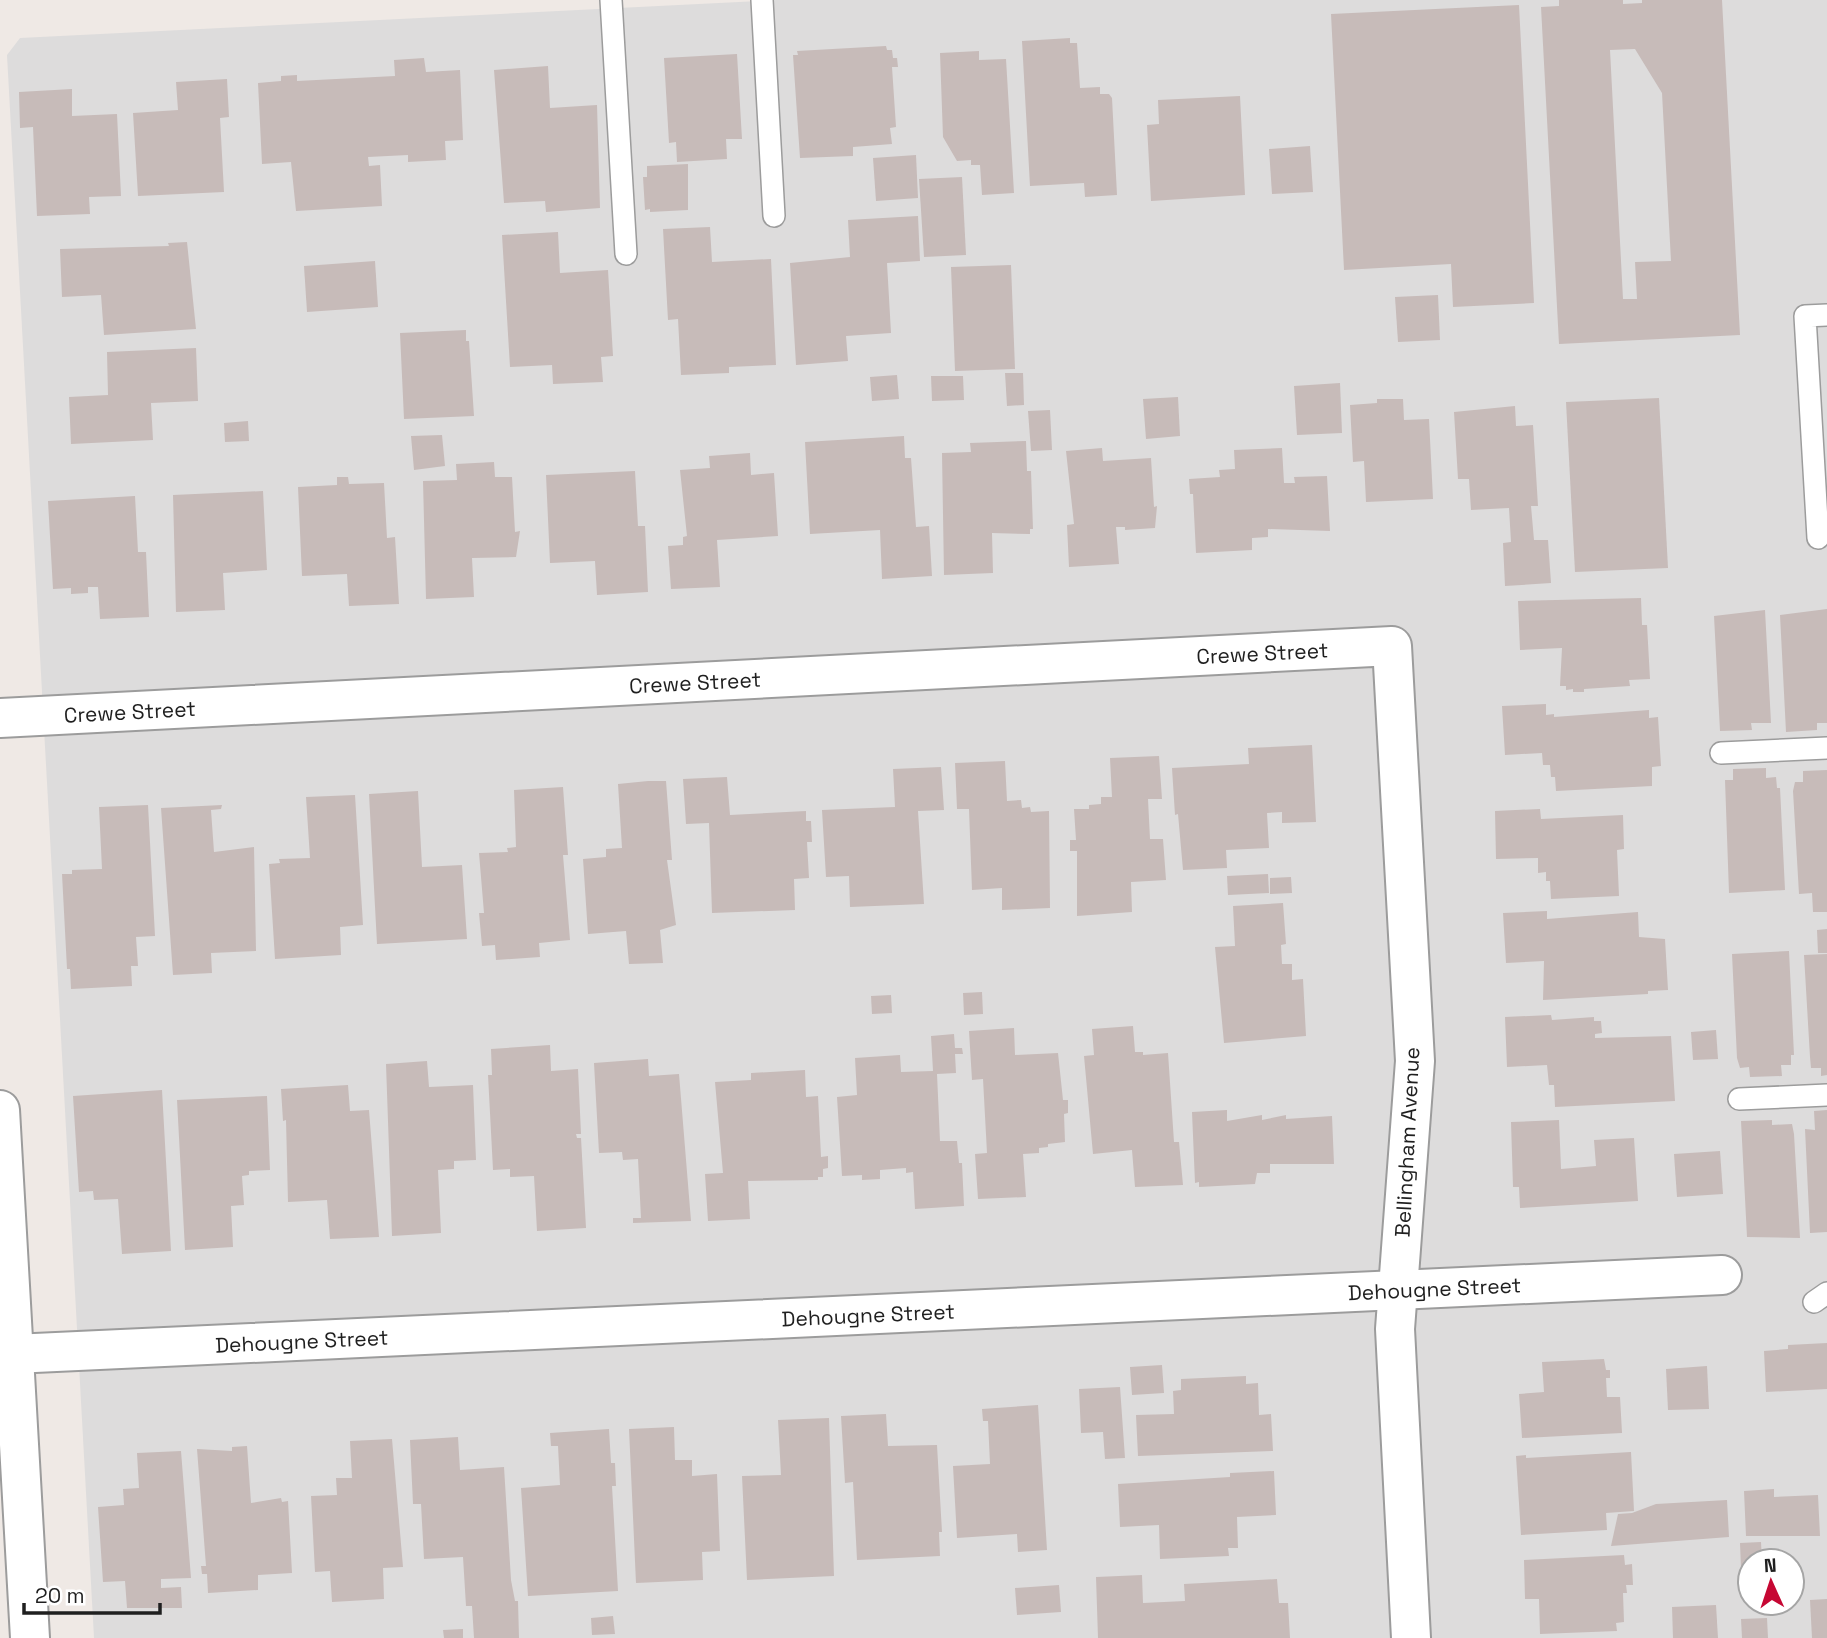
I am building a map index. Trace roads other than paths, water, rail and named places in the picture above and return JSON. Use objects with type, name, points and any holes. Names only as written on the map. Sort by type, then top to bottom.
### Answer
[{"type":"street","name":"Crewe Street","points":[[0,718],[1392,646]]},
{"type":"street","name":"Bellingham Avenue","points":[[1392,646],[1415,1061],[1395,1329],[1411,1638]]},
{"type":"street","points":[[0,1110],[6,1354],[30,1638]]},
{"type":"street","name":"Dehougne Street","points":[[6,1354],[1722,1275]]},
{"type":"lane","points":[[611,0],[626,254]]},
{"type":"lane","points":[[762,0],[774,216]]},
{"type":"lane","points":[[1818,538],[1805,316],[1827,316]]},
{"type":"lane","points":[[1721,753],[1827,748]]},
{"type":"lane","points":[[1739,1099],[1827,1095]]}]
